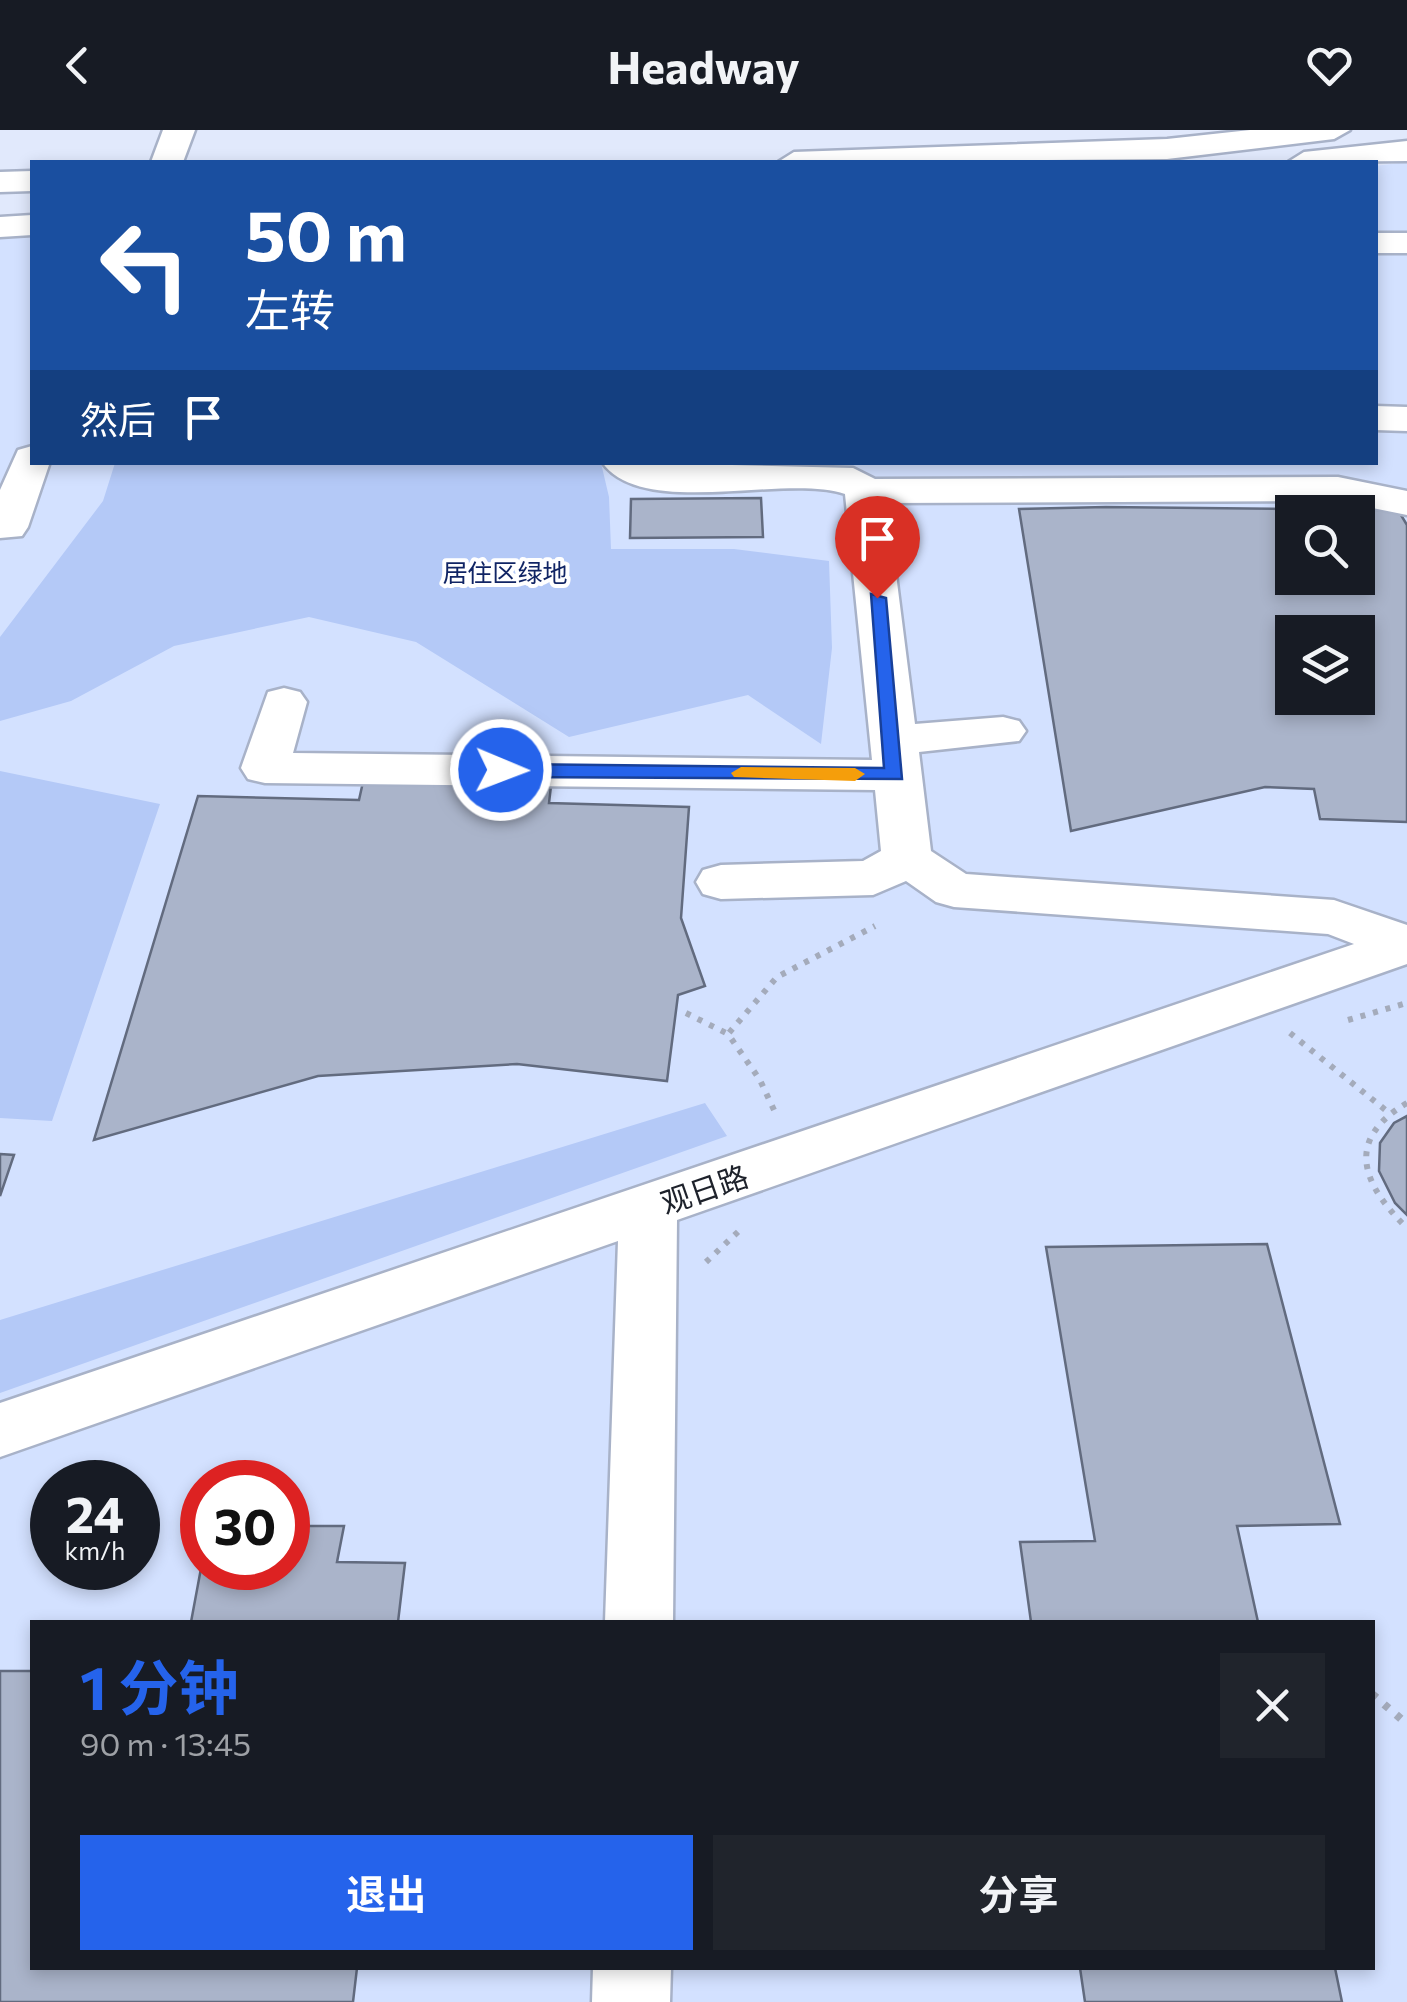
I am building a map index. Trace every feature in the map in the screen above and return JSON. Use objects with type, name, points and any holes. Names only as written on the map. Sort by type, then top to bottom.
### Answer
[{"type":"street","points":[[168,160],[179,130]]},
{"type":"street","points":[[851,160],[1167,149],[1334,130]]},
{"type":"street","points":[[1323,160],[1407,151]]},
{"type":"street","points":[[0,182],[30,181]]},
{"type":"street","points":[[0,226],[30,225]]},
{"type":"street","points":[[1378,243],[1407,243]]},
{"type":"street","points":[[1378,418],[1407,418]]},
{"type":"street","points":[[628,465],[649,476],[853,480],[865,491],[907,858],[954,890],[1334,917],[1407,945]]},
{"type":"street","points":[[7,528],[18,473]]},
{"type":"street","points":[[865,491],[1334,476],[1407,503]]},
{"type":"street","points":[[284,702],[265,768],[894,757],[1003,731]]},
{"type":"street","points":[[721,882],[873,878],[907,858]]},
{"type":"street","name":"观日路","points":[[0,1430],[762,1169],[851,1133],[1260,1021],[1407,945]]},
{"type":"street","points":[[640,1620],[648,1207]]},
{"type":"street","points":[[631,2002],[632,1970]]},
{"type":"path","points":[[728,1034],[768,981],[806,954],[849,940],[954,890]]},
{"type":"path","points":[[1331,1024],[1407,1003]]},
{"type":"path","points":[[686,1013],[728,1034],[760,1080],[782,1127],[762,1169]]},
{"type":"path","points":[[1260,1021],[1292,1035],[1388,1112]]},
{"type":"path","points":[[1260,1021],[1292,1035],[1312,1030]]},
{"type":"path","points":[[1407,1103],[1388,1112],[1370,1133],[1365,1150],[1370,1184],[1380,1204],[1407,1228]]},
{"type":"path","points":[[694,1273],[743,1227]]},
{"type":"path","points":[[1375,1697],[1407,1724]]},
{"type":"shaded area","points":[[1407,162],[1407,2002],[0,2002],[0,237],[30,235],[30,465],[1378,465],[1378,166]]},
{"type":"green space","name":"居住区绿地","points":[[114,465],[601,465],[609,497],[611,549],[734,549],[829,561],[832,648],[821,744],[748,695],[569,737],[416,642],[309,617],[174,646],[71,701],[0,721],[0,637],[103,501]]},
{"type":"green space","points":[[0,771],[160,804],[52,1121],[0,1118]]},
{"type":"green space","points":[[705,1103],[727,1136],[0,1393],[0,1320]]},
{"type":"building","points":[[761,498],[763,537],[630,538],[631,499]]},
{"type":"building","points":[[1019,509],[1275,509],[1275,595],[1375,595],[1375,510],[1398,510],[1407,525],[1407,822],[1320,819],[1314,789],[1265,787],[1071,831]]},
{"type":"building","points":[[363,782],[551,786],[549,803],[689,807],[681,918],[705,986],[678,995],[667,1081],[517,1064],[318,1076],[94,1140],[198,796],[359,800]]},
{"type":"building","points":[[1407,1116],[1407,1215],[1395,1203],[1379,1171],[1380,1143],[1394,1123]]},
{"type":"building","points":[[0,1154],[14,1155],[0,1196]]},
{"type":"building","points":[[1267,1244],[1340,1524],[1237,1526],[1258,1620],[1031,1620],[1020,1542],[1095,1541],[1046,1247]]},
{"type":"building","points":[[310,1526],[344,1526],[337,1562],[405,1563],[398,1620],[191,1620],[197,1590],[310,1590]]},
{"type":"building","points":[[0,1671],[30,1671],[30,1970],[357,1970],[353,2002],[0,2002]]},
{"type":"building","points":[[1080,1970],[1335,1970],[1342,2002],[1085,2002]]},
{"type":"slow traffic","points":[[741,773],[855,774]]},
{"type":"route","points":[[501,770],[895,774],[877,598]]}]
